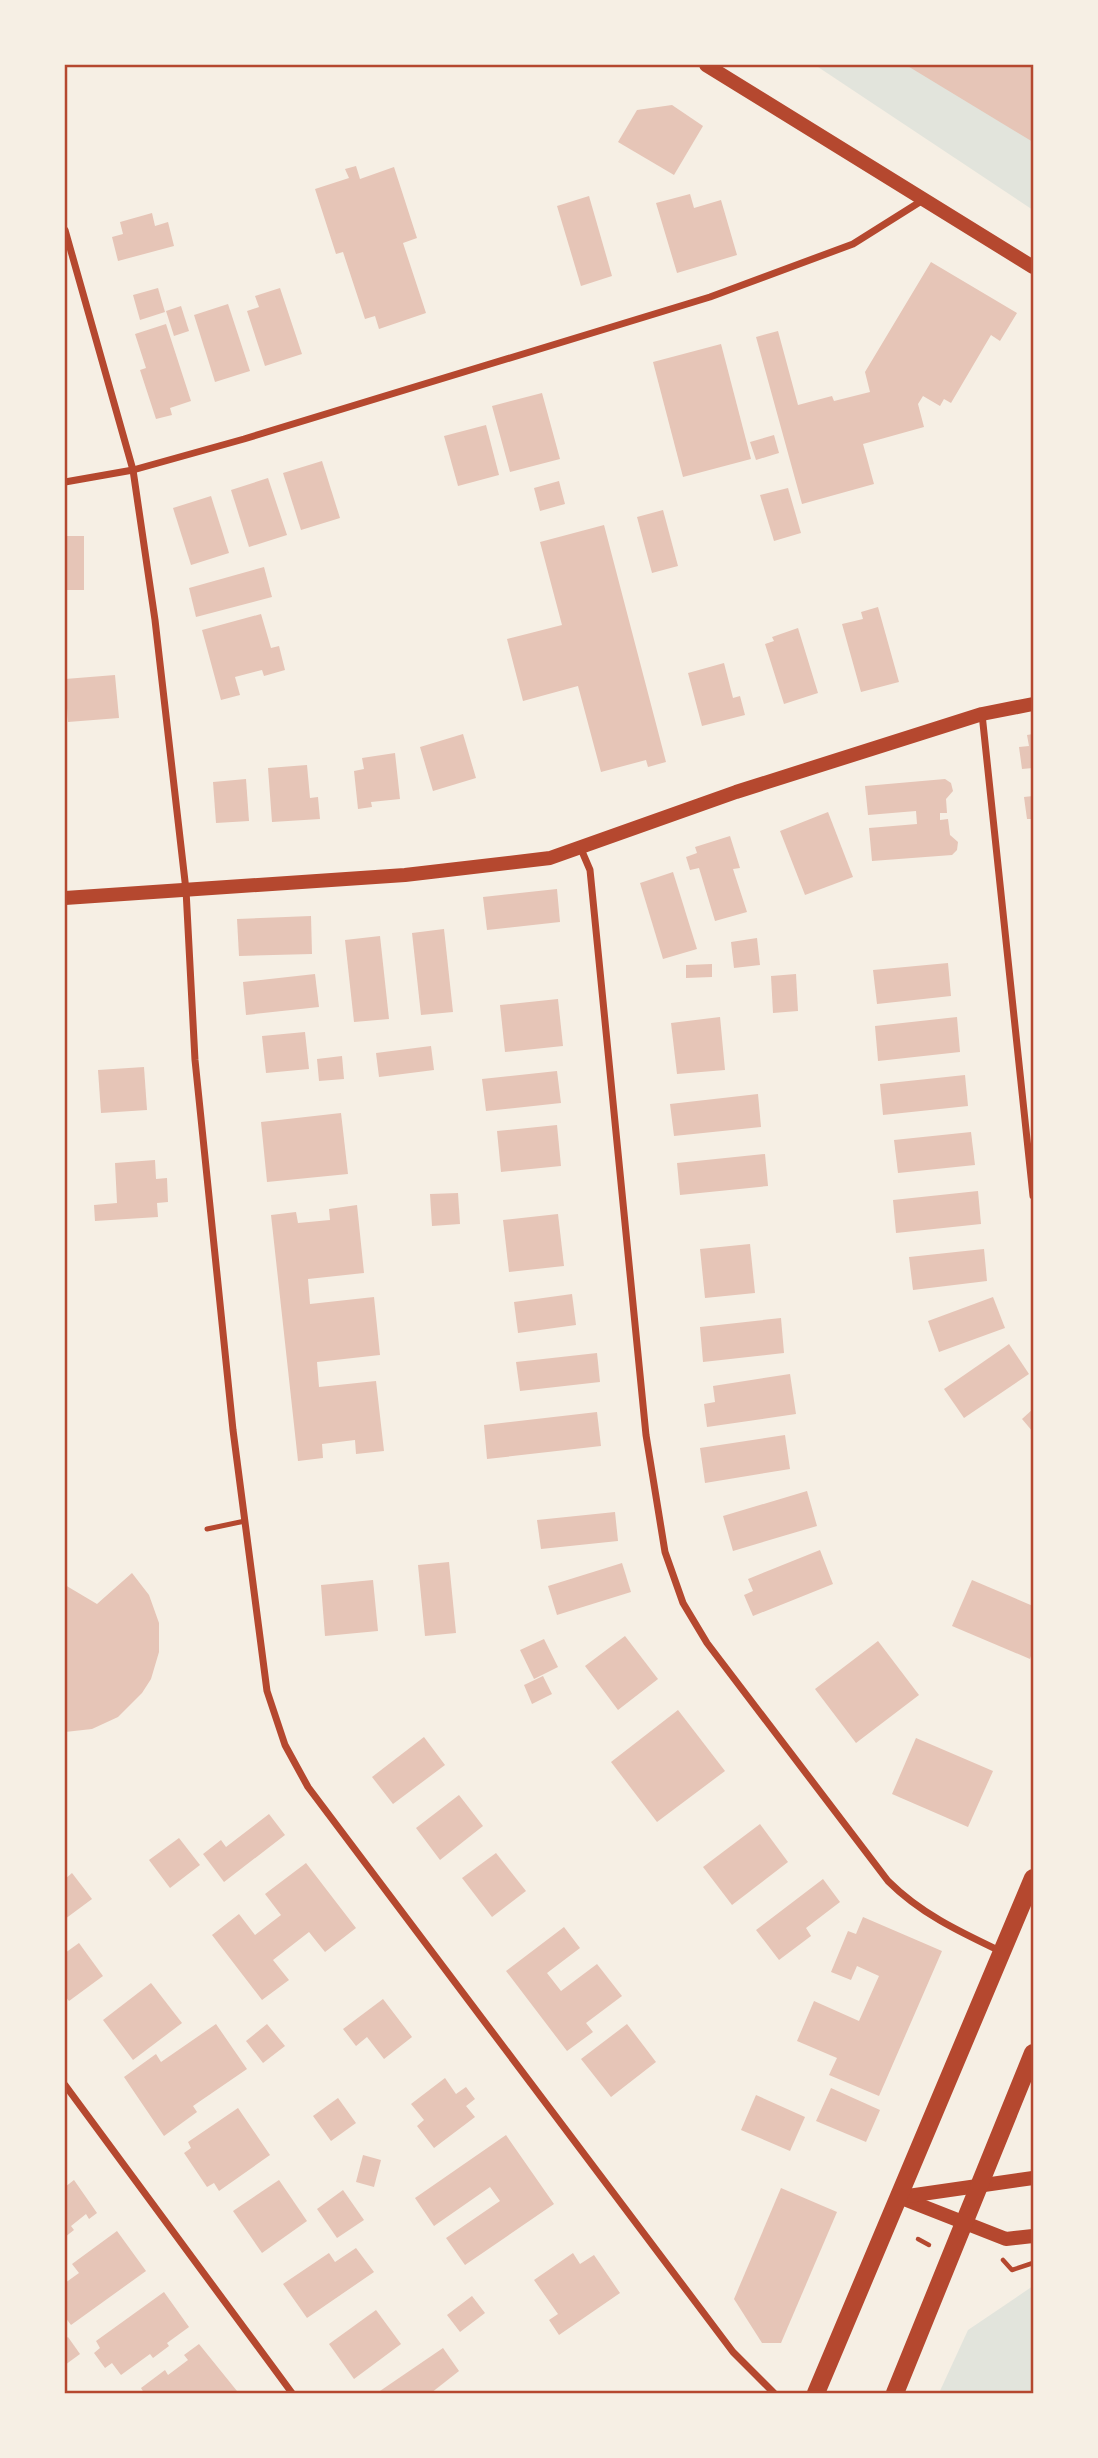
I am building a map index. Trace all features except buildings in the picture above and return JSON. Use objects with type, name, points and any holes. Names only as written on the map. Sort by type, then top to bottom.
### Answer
[{"type":"main road","points":[[706,65],[1033,267]]},
{"type":"main road","points":[[65,898],[405,875],[550,858],[582,849],[736,792],[982,714],[1033,704]]},
{"type":"main road","points":[[816,2393],[1033,1878]]},
{"type":"main road","points":[[895,2393],[1033,2053]]},
{"type":"main road","points":[[899,2197],[1033,2178]]},
{"type":"main road","points":[[899,2197],[1006,2239],[1033,2236]]},
{"type":"street","points":[[65,482],[133,470],[710,297],[853,244],[924,199]]},
{"type":"street","points":[[65,230],[133,470],[155,620],[186,890],[196,1072],[245,1521],[267,1691],[285,1745],[309,1787],[733,2352],[774,2393]]},
{"type":"street","points":[[982,714],[1033,1196]]},
{"type":"street","points":[[582,849],[590,870],[646,1435],[665,1552],[683,1604],[727,1671],[888,1881],[904,1898],[942,1923],[1002,1952]]},
{"type":"street","points":[[65,2085],[292,2393]]},
{"type":"lane","points":[[207,1529],[245,1521]]},
{"type":"path","points":[[918,2239],[933,2247]]},
{"type":"shaded area","points":[[815,65],[1033,65],[1033,210]]},
{"type":"shaded area","points":[[1033,2286],[1033,2393],[939,2393],[968,2330]]}]
